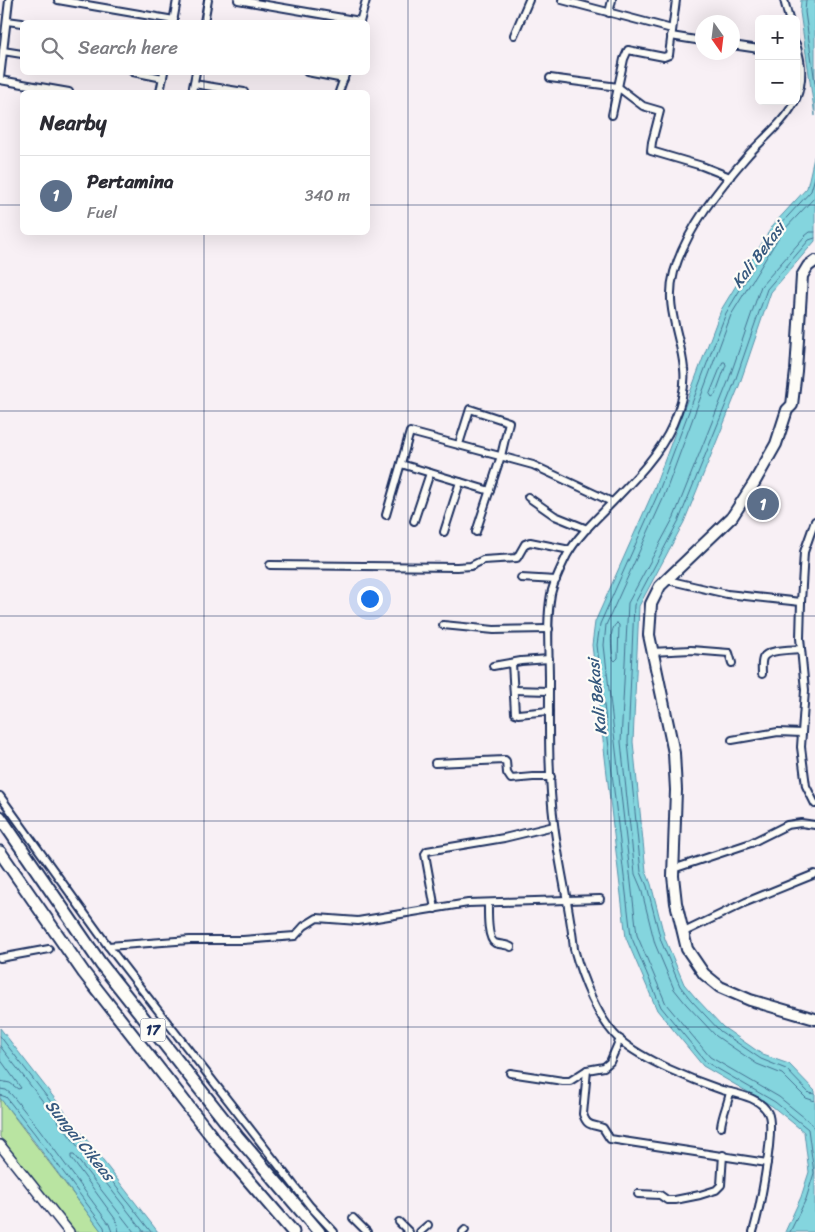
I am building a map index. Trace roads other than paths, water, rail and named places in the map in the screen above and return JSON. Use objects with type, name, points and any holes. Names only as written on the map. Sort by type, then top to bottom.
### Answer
[{"type":"highway","name":"17","points":[[0,817],[101,964],[237,1136],[319,1232]]},
{"type":"highway","name":"17","points":[[0,852],[91,981],[220,1147],[293,1232]]},
{"type":"main road","points":[[815,261],[808,266],[802,276],[792,405],[787,410],[776,444],[732,517],[660,586],[651,604],[649,623],[652,652],[675,764],[673,869],[676,903],[687,949],[704,974],[720,987],[750,1000],[815,1019]]},
{"type":"street","points":[[9,0],[0,79],[58,90]]},
{"type":"street","points":[[58,0],[168,20]]},
{"type":"street","points":[[173,20],[177,0]]},
{"type":"street","points":[[204,20],[208,0]]},
{"type":"street","points":[[238,0],[349,20]]},
{"type":"street","points":[[361,20],[366,0]]},
{"type":"street","points":[[514,35],[529,0]]},
{"type":"street","points":[[562,0],[695,39]]},
{"type":"street","points":[[609,14],[612,0]]},
{"type":"street","points":[[612,115],[626,51],[632,50],[668,56],[676,0]]},
{"type":"street","points":[[784,0],[788,15]]},
{"type":"street","points":[[7,21],[20,23]]},
{"type":"street","points":[[740,46],[755,48]]},
{"type":"street","points":[[3,51],[20,54]]},
{"type":"street","points":[[800,64],[802,75],[800,90]]},
{"type":"street","points":[[160,90],[163,75]]},
{"type":"street","points":[[192,90],[196,75]]},
{"type":"street","points":[[340,90],[345,76]]},
{"type":"street","points":[[550,78],[618,87],[643,106],[660,111],[651,151],[702,166],[730,177]]},
{"type":"street","points":[[194,84],[232,90]]},
{"type":"street","points":[[753,1232],[767,1162],[769,1114],[758,1101],[672,1070],[635,1050],[620,1039],[598,1008],[579,965],[574,949],[554,826],[549,711],[549,611],[556,580],[570,550],[587,528],[652,458],[674,422],[680,404],[684,373],[670,300],[674,273],[683,249],[694,228],[730,177],[788,113],[793,105]]},
{"type":"street","points":[[459,444],[470,409],[509,422],[501,456],[476,532]]},
{"type":"street","points":[[386,515],[410,432],[533,464],[612,502]]},
{"type":"street","points":[[401,464],[490,491]]},
{"type":"street","points":[[414,521],[430,472]]},
{"type":"street","points":[[444,532],[460,482]]},
{"type":"street","points":[[528,497],[555,516],[587,528]]},
{"type":"street","points":[[815,521],[804,552],[800,602],[801,649],[805,690],[801,747],[806,786],[815,804]]},
{"type":"street","points":[[270,565],[456,567],[471,566],[483,560],[517,558],[525,544],[530,542],[570,550]]},
{"type":"street","points":[[521,578],[556,580]]},
{"type":"street","points":[[667,580],[727,594],[774,601],[800,602]]},
{"type":"street","points":[[443,624],[494,630],[549,629]]},
{"type":"street","points":[[762,674],[763,657],[766,655],[772,652],[801,649]]},
{"type":"street","points":[[652,652],[691,650],[725,653],[731,656],[732,663]]},
{"type":"street","points":[[493,666],[512,662],[549,659]]},
{"type":"street","points":[[512,662],[514,711],[516,714],[549,711]]},
{"type":"street","points":[[514,690],[549,691]]},
{"type":"street","points":[[732,740],[778,732],[802,733]]},
{"type":"street","points":[[435,763],[505,760],[507,773],[511,779],[551,778]]},
{"type":"street","points":[[0,796],[108,946],[310,1206],[334,1232]]},
{"type":"street","points":[[673,869],[751,842],[787,825],[807,823],[815,825]]},
{"type":"street","points":[[434,909],[425,854],[429,849],[504,838],[554,826]]},
{"type":"street","points":[[682,933],[746,902],[815,874]]},
{"type":"street","points":[[108,946],[190,940],[243,940],[295,936],[304,926],[317,918],[358,920],[468,903],[600,900]]},
{"type":"street","points":[[488,903],[491,940],[494,943],[511,947]]},
{"type":"street","points":[[0,958],[50,949]]},
{"type":"street","points":[[510,1073],[570,1081],[581,1072],[604,1067],[610,1062],[620,1039]]},
{"type":"street","points":[[587,1070],[583,1114],[585,1121],[587,1124],[603,1128],[610,1139],[767,1162]]},
{"type":"street","points":[[721,1127],[730,1092]]},
{"type":"street","points":[[0,1145],[69,1232]]},
{"type":"street","points":[[638,1194],[660,1195],[667,1200],[675,1200],[716,1190],[720,1185],[723,1155]]},
{"type":"street","points":[[353,1218],[367,1232]]},
{"type":"street","points":[[399,1222],[409,1232]]},
{"type":"street","points":[[420,1232],[428,1224]]},
{"type":"water","points":[[801,0],[815,0],[815,116],[800,12]]},
{"type":"water","name":"Kali Bekasi","points":[[815,153],[815,241],[771,292],[739,386],[684,522],[639,606],[633,742],[646,871],[665,939],[684,984],[723,1027],[763,1055],[789,1064],[815,1091],[815,1232],[785,1232],[801,1197],[809,1172],[804,1132],[772,1106],[703,1066],[657,1010],[626,938],[592,645],[595,622],[652,494],[721,310],[773,225],[807,188]]},
{"type":"water","name":"Sungai Cikeas","points":[[0,1028],[158,1232],[102,1232],[0,1098]]},
{"type":"place","name":"Pertamina","points":[[763,504]]}]
